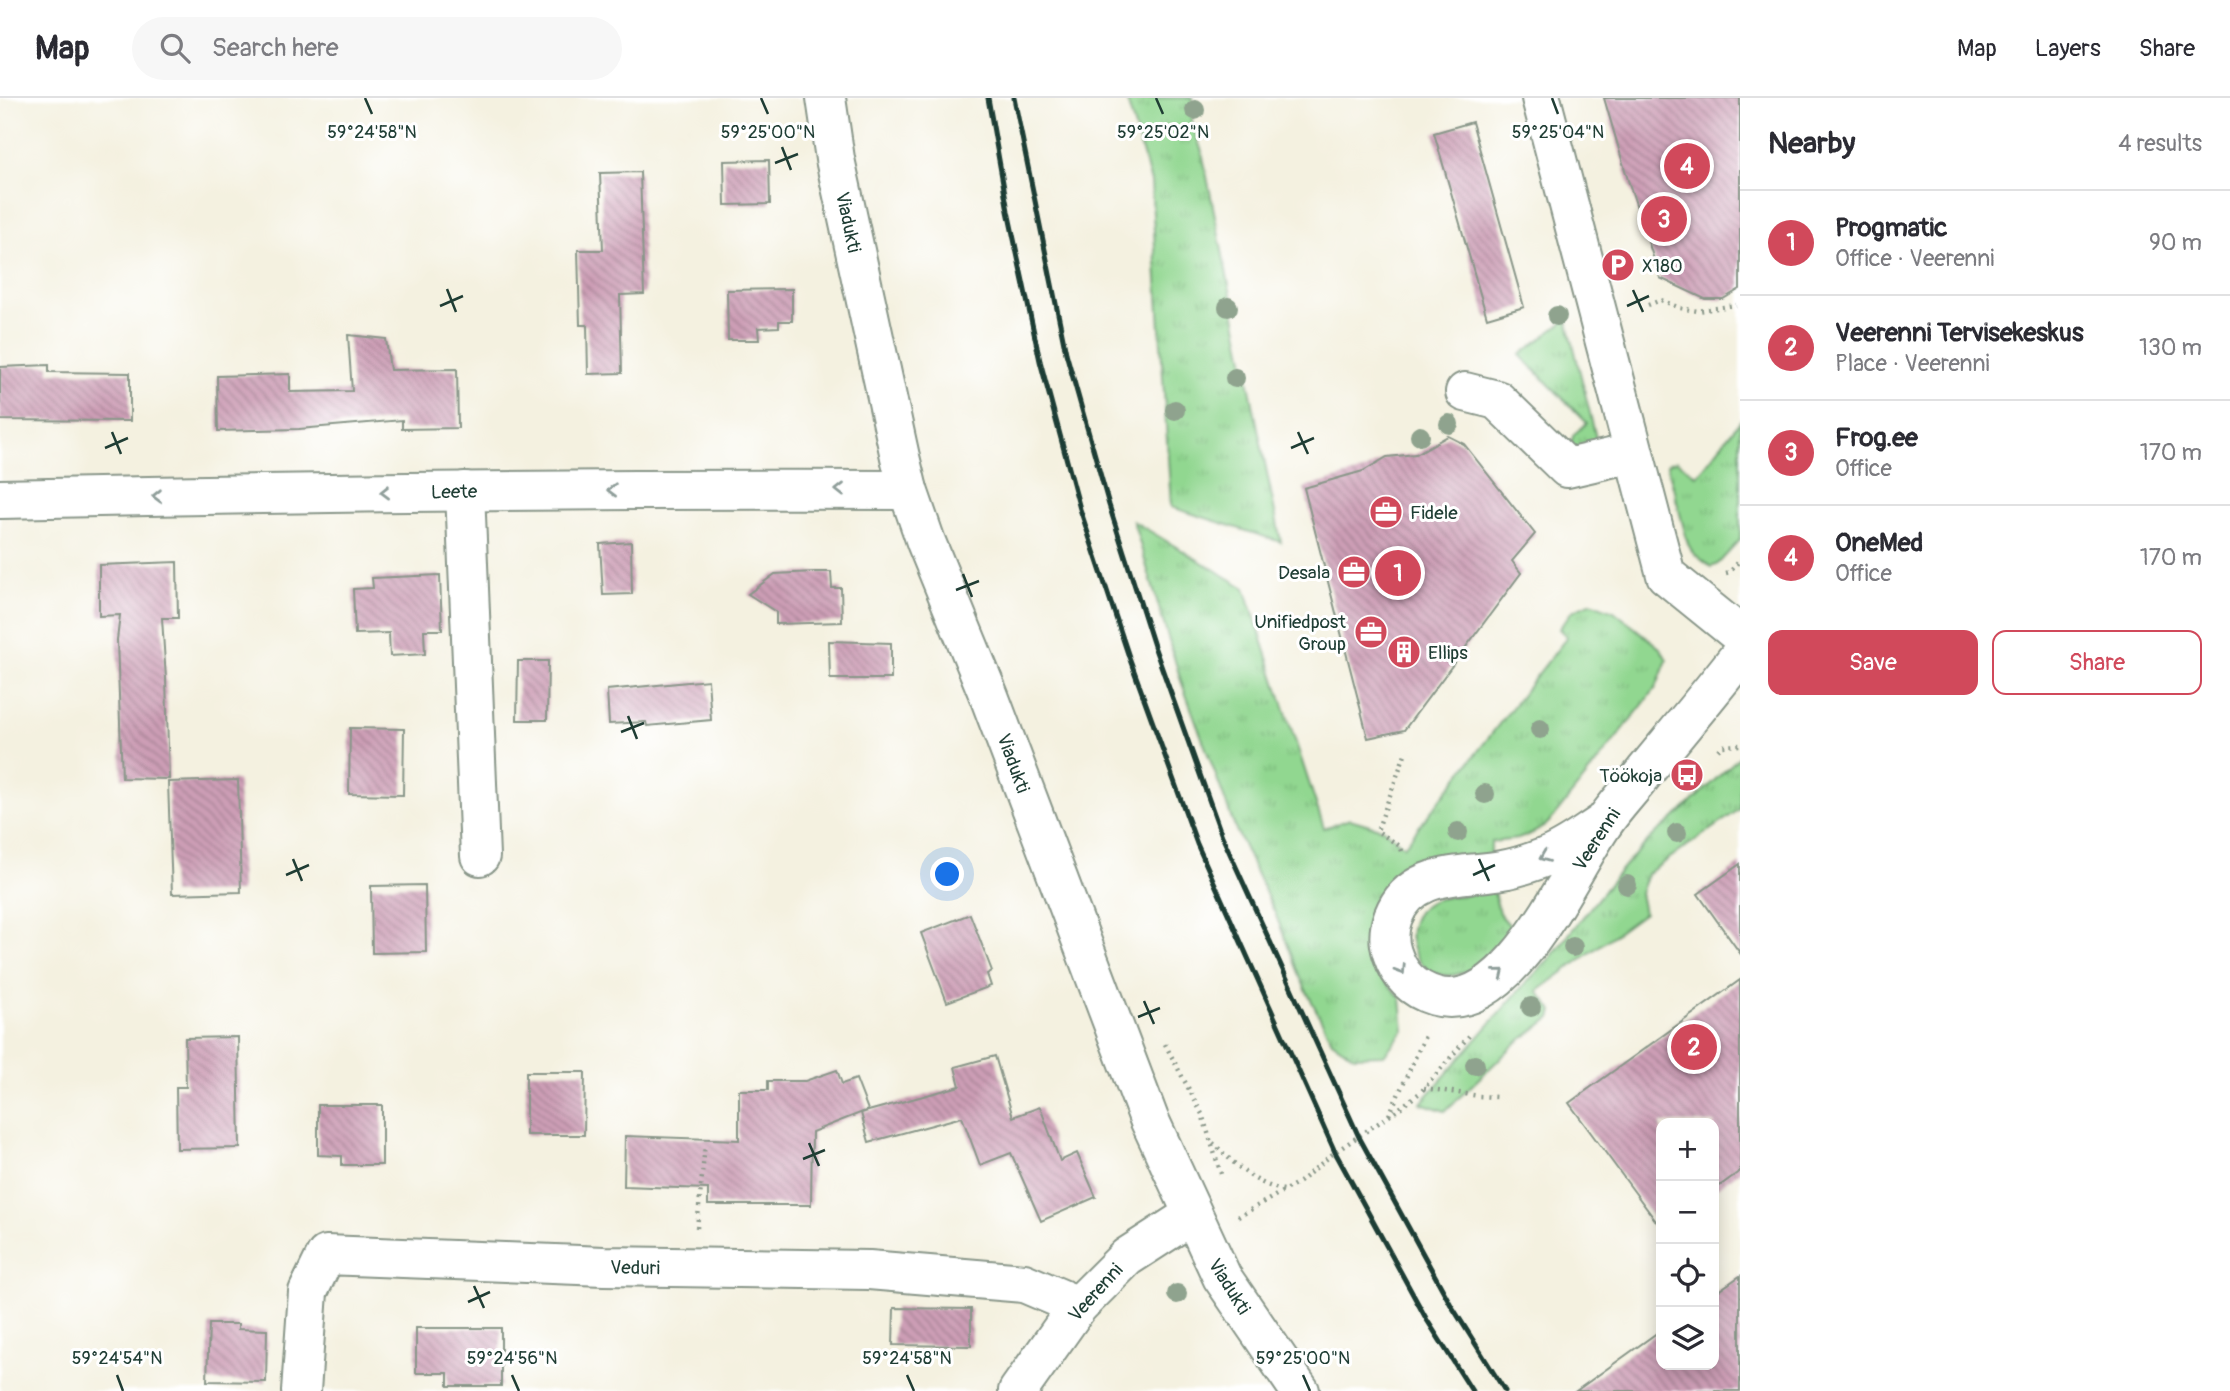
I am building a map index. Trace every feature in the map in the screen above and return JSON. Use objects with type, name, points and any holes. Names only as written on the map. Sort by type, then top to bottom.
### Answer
[{"type":"street","name":"Viadukti","points":[[826,98],[835,159],[908,490],[926,542],[989,696],[1128,1069],[1192,1215],[1222,1278],[1300,1391]]},
{"type":"street","points":[[1541,98],[1665,576],[1738,658]]},
{"type":"street","points":[[1465,392],[1497,400],[1567,468],[1632,453]]},
{"type":"street","name":"Leete","points":[[0,499],[465,491],[908,490]]},
{"type":"street","points":[[465,491],[480,856]]},
{"type":"street","name":"Veerenni","points":[[1439,997],[1451,998],[1477,991],[1509,966],[1537,934],[1603,823],[1738,658]]},
{"type":"street","points":[[1439,997],[1425,993],[1403,976],[1389,946],[1390,925],[1396,908],[1406,894],[1421,883],[1438,877],[1504,870],[1547,857],[1603,823]]},
{"type":"street","name":"Veerenni","points":[[1018,1391],[1078,1307],[1127,1256],[1192,1215]]},
{"type":"street","name":"Veduri","points":[[301,1391],[308,1292],[326,1255],[604,1266],[869,1270],[1024,1283],[1078,1307]]},
{"type":"path","points":[[1648,305],[1661,300],[1698,312],[1736,304]]},
{"type":"path","points":[[1400,846],[1377,831],[1405,754]]},
{"type":"path","points":[[1228,1222],[1299,1182],[1335,1152],[1389,1116],[1426,1034],[1439,997]]},
{"type":"path","points":[[1423,1088],[1496,1097]]},
{"type":"path","points":[[1212,1142],[1241,1170],[1268,1187],[1284,1190]]},
{"type":"path","points":[[697,1237],[705,1145]]},
{"type":"green space","points":[[1126,98],[1192,98],[1192,123],[1202,152],[1281,542],[1171,507],[1151,182]]},
{"type":"green space","points":[[1567,319],[1598,446],[1574,448],[1571,442],[1574,434],[1587,423],[1520,355]]},
{"type":"green space","points":[[1740,421],[1740,540],[1718,564],[1711,567],[1693,553],[1688,544],[1667,464],[1677,461],[1697,476]]},
{"type":"green space","points":[[1133,521],[1245,588],[1324,828],[1350,819],[1383,829],[1404,846],[1567,637],[1559,629],[1572,611],[1591,602],[1614,611],[1661,649],[1667,660],[1656,688],[1545,826],[1518,839],[1491,842],[1491,856],[1428,860],[1399,874],[1381,897],[1371,921],[1368,950],[1381,977],[1401,998],[1404,1030],[1384,1055],[1354,1056],[1332,1041],[1305,988],[1275,913],[1236,830],[1181,681]]},
{"type":"green space","points":[[1740,756],[1740,809],[1647,874],[1640,893],[1644,913],[1538,991],[1553,1011],[1551,1018],[1514,1045],[1445,1111],[1421,1103],[1550,958],[1623,867]]},
{"type":"green space","points":[[1494,892],[1499,913],[1516,933],[1488,958],[1463,973],[1440,975],[1428,969],[1413,949],[1412,923],[1419,911],[1430,902],[1443,898]]},
{"type":"building","points":[[1604,98],[1740,98],[1740,289],[1723,299],[1705,299],[1660,278]]},
{"type":"building","points":[[1472,122],[1524,307],[1487,318],[1434,133]]},
{"type":"building","points":[[769,160],[770,204],[725,205],[724,161]]},
{"type":"building","points":[[640,172],[644,294],[620,295],[622,373],[588,374],[587,325],[580,325],[578,250],[603,250],[600,173]]},
{"type":"building","points":[[792,289],[792,321],[779,321],[779,327],[758,328],[759,340],[728,340],[727,290]]},
{"type":"building","points":[[348,335],[386,339],[390,370],[457,369],[458,428],[402,429],[402,420],[299,429],[218,431],[217,376],[290,374],[290,392],[352,391]]},
{"type":"building","points":[[49,365],[49,372],[130,373],[130,421],[0,420],[0,367]]},
{"type":"building","name":"Ellips","points":[[1448,436],[1464,444],[1535,534],[1512,561],[1521,573],[1404,730],[1368,738],[1304,488],[1363,471],[1387,457],[1416,454]]},
{"type":"building","points":[[631,542],[632,594],[603,595],[600,544]]},
{"type":"building","points":[[177,562],[178,618],[162,618],[169,779],[122,778],[117,640],[120,615],[99,616],[99,565]]},
{"type":"building","points":[[831,572],[832,588],[841,588],[842,622],[776,624],[776,612],[748,594],[775,574]]},
{"type":"building","points":[[440,575],[442,630],[424,630],[425,654],[390,656],[389,633],[355,634],[353,589],[373,588],[372,578]]},
{"type":"building","points":[[829,641],[891,643],[891,679],[830,679]]},
{"type":"building","points":[[518,661],[548,661],[547,720],[517,720]]},
{"type":"building","points":[[708,680],[711,720],[647,726],[646,722],[609,724],[607,690]]},
{"type":"building","points":[[350,728],[404,729],[403,795],[349,794]]},
{"type":"building","points":[[238,780],[241,892],[172,894],[168,782]]},
{"type":"building","points":[[1740,864],[1740,953],[1698,894]]},
{"type":"building","points":[[425,885],[426,952],[372,953],[371,886]]},
{"type":"building","points":[[970,914],[992,971],[987,974],[991,986],[947,1002],[921,933]]},
{"type":"building","points":[[1740,980],[1740,1171],[1719,1186],[1719,1118],[1656,1118],[1656,1221],[1569,1103]]},
{"type":"building","points":[[238,1037],[240,1148],[177,1149],[176,1087],[186,1087],[185,1038]]},
{"type":"building","points":[[995,1056],[1013,1117],[1040,1107],[1060,1161],[1077,1153],[1096,1197],[1041,1221],[1011,1153],[980,1165],[962,1117],[869,1142],[861,1113],[960,1086],[955,1067]]},
{"type":"building","points":[[837,1070],[842,1084],[856,1079],[868,1110],[812,1132],[811,1205],[708,1205],[708,1189],[624,1186],[625,1136],[739,1140],[739,1090],[768,1090],[768,1081],[805,1081]]},
{"type":"building","points":[[526,1072],[585,1072],[584,1135],[526,1135]]},
{"type":"building","points":[[318,1105],[382,1105],[382,1165],[342,1165],[342,1156],[318,1155]]},
{"type":"building","points":[[1740,1276],[1740,1391],[1576,1391],[1656,1334],[1656,1370],[1719,1370],[1719,1291]]},
{"type":"building","points":[[894,1308],[971,1309],[971,1346],[893,1345]]},
{"type":"building","points":[[209,1324],[238,1324],[238,1329],[267,1330],[266,1382],[207,1381]]},
{"type":"building","points":[[416,1328],[501,1328],[501,1386],[448,1386],[448,1373],[416,1373]]},
{"type":"railway","points":[[988,98],[1008,211],[1040,361],[1080,509],[1129,657],[1197,844],[1335,1152],[1427,1320],[1472,1391]]},
{"type":"railway","points":[[1014,98],[1066,353],[1109,505],[1154,646],[1222,836],[1359,1137],[1451,1305],[1505,1391]]},
{"type":"place","name":"OneMed","points":[[1687,166]]},
{"type":"place","name":"Frog.ee","points":[[1664,219]]},
{"type":"place","name":"X180","points":[[1618,265]]},
{"type":"place","name":"Fidele","points":[[1386,512]]},
{"type":"place","name":"Desala","points":[[1354,572]]},
{"type":"place","name":"Progmatic","points":[[1398,573]]},
{"type":"place","name":"Unifiedpost Group","points":[[1371,632]]},
{"type":"place","name":"Ellips","points":[[1404,652]]},
{"type":"place","name":"Töökoja","points":[[1687,775]]},
{"type":"place","name":"Veerenni Tervisekeskus","points":[[1694,1047]]}]
